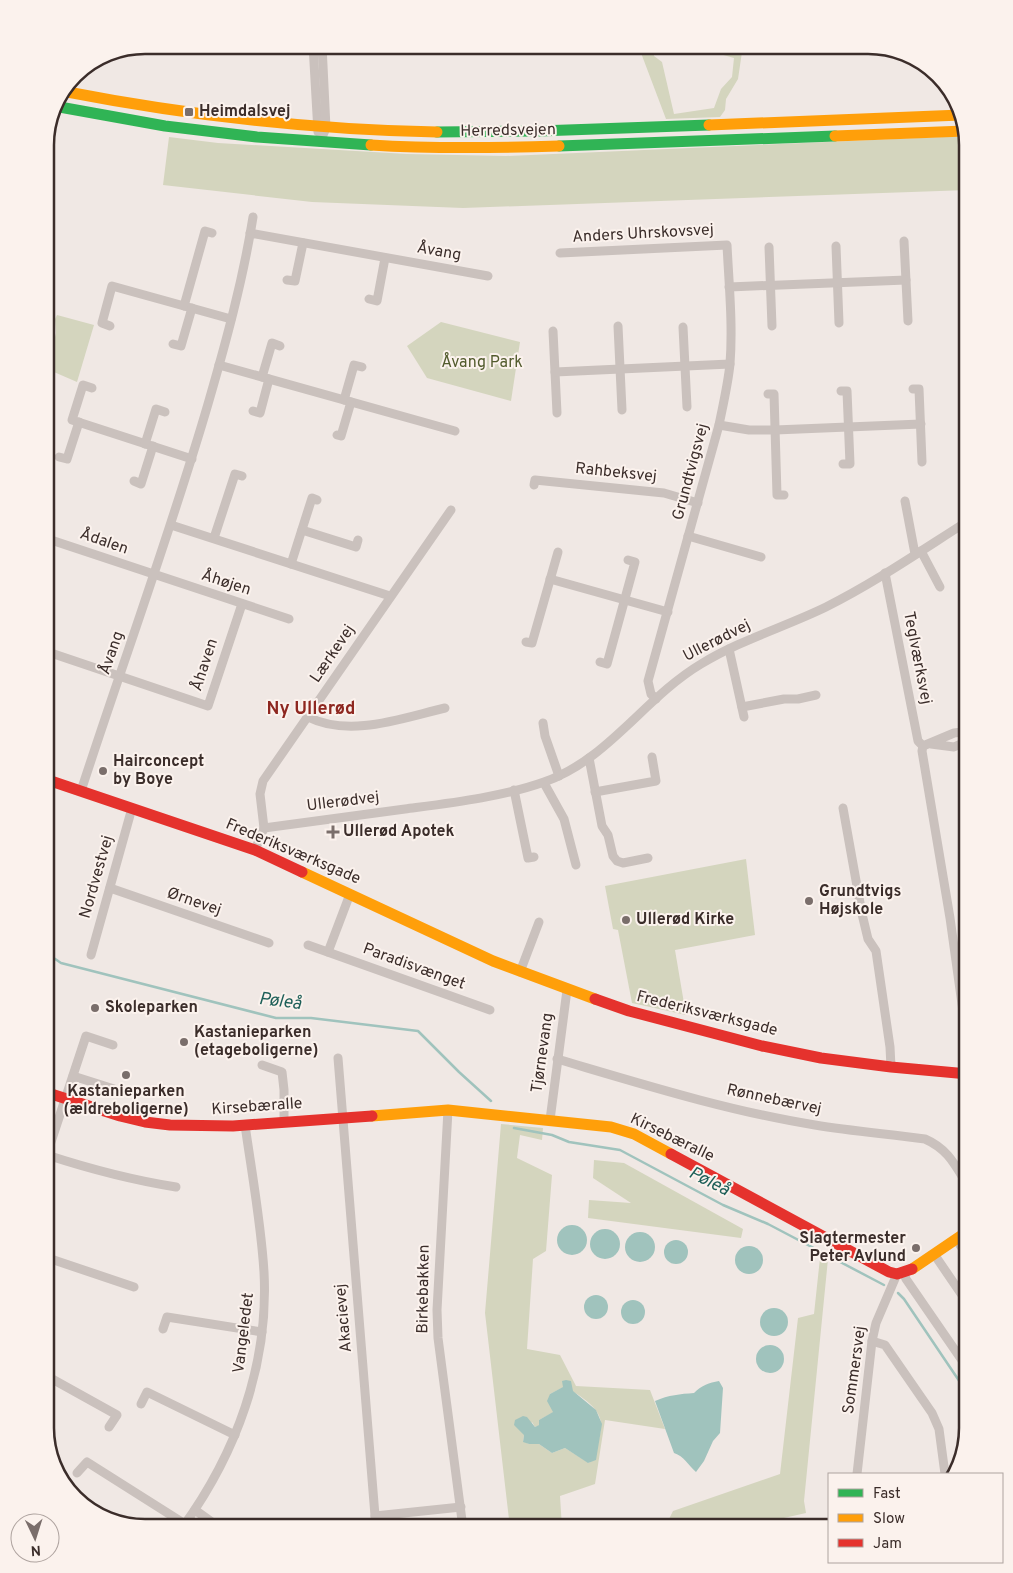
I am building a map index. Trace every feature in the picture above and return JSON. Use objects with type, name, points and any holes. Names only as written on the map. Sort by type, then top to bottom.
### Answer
[{"type":"street","points":[[314,54],[321,127]]},
{"type":"street","points":[[320,142],[322,54]]},
{"type":"street","name":"Herredsvejen","points":[[70,92],[198,114],[321,127],[429,132],[536,132],[954,115]]},
{"type":"street","name":"Herredsvejen","points":[[62,107],[165,126],[257,137],[404,147],[501,148],[958,131]]},
{"type":"street","name":"Åvang","points":[[81,791],[192,459],[231,319],[253,217]]},
{"type":"street","points":[[173,344],[181,346],[205,231],[212,233]]},
{"type":"street","name":"Åvang","points":[[250,234],[488,276]]},
{"type":"street","points":[[904,241],[908,320]]},
{"type":"street","points":[[287,280],[294,282],[303,243]]},
{"type":"street","name":"Anders Uhrskovsvej","points":[[560,253],[727,245]]},
{"type":"street","name":"Grundtvigsvej","points":[[656,699],[651,694],[648,681],[719,424],[730,364],[731,337],[727,245]]},
{"type":"street","points":[[836,246],[839,323]]},
{"type":"street","points":[[769,247],[772,326]]},
{"type":"street","points":[[369,299],[377,301],[385,258]]},
{"type":"street","points":[[729,287],[906,280]]},
{"type":"street","points":[[110,326],[102,323],[112,286],[231,319]]},
{"type":"street","points":[[618,326],[622,410]]},
{"type":"street","points":[[683,327],[687,407]]},
{"type":"street","points":[[553,332],[557,413]]},
{"type":"street","points":[[253,411],[260,413],[272,343],[280,346]]},
{"type":"street","points":[[336,435],[341,436],[354,364],[362,367]]},
{"type":"street","points":[[555,372],[730,364]]},
{"type":"street","points":[[219,366],[455,431]]},
{"type":"street","points":[[92,388],[83,385],[72,420],[192,459]]},
{"type":"street","points":[[913,389],[920,389],[922,462]]},
{"type":"street","points":[[841,391],[847,391],[850,464],[843,464]]},
{"type":"street","points":[[768,394],[774,394],[777,495],[784,495]]},
{"type":"street","points":[[134,481],[141,484],[156,409],[165,412]]},
{"type":"street","points":[[59,457],[67,459],[79,422]]},
{"type":"street","points":[[719,424],[749,430],[921,424]]},
{"type":"street","points":[[214,538],[235,474],[242,476]]},
{"type":"street","name":"Rahbeksvej","points":[[534,485],[535,480],[664,493],[698,503]]},
{"type":"street","points":[[291,564],[312,498],[317,500]]},
{"type":"street","points":[[906,501],[918,552],[940,587]]},
{"type":"street","name":"Lærkevej","points":[[264,828],[260,794],[263,781],[390,596],[452,510]]},
{"type":"street","points":[[171,525],[390,596]]},
{"type":"street","name":"Ullerødvej","points":[[264,828],[455,803],[544,783],[573,770],[605,746],[681,677],[701,663],[826,607],[885,573],[959,526]]},
{"type":"street","points":[[302,530],[356,546],[358,540]]},
{"type":"street","points":[[688,536],[761,557]]},
{"type":"street","name":"Ådalen","points":[[54,541],[154,575]]},
{"type":"street","points":[[526,642],[532,643],[558,552]]},
{"type":"street","points":[[600,662],[607,664],[625,600],[635,562],[628,560]]},
{"type":"street","name":"Teglværksvej","points":[[885,573],[918,741],[927,745],[922,751],[940,851],[959,984]]},
{"type":"street","name":"Åhøjen","points":[[154,575],[289,619]]},
{"type":"street","points":[[550,579],[668,612]]},
{"type":"street","name":"Åhaven","points":[[120,676],[208,706],[242,604]]},
{"type":"street","points":[[729,649],[744,717]]},
{"type":"street","points":[[54,654],[120,676]]},
{"type":"street","points":[[742,707],[816,695]]},
{"type":"street","points":[[308,717],[324,723],[363,726],[445,708]]},
{"type":"street","points":[[543,722],[545,736],[559,776]]},
{"type":"street","points":[[589,758],[602,826],[608,835],[613,856],[616,861],[623,863],[648,858]]},
{"type":"street","points":[[595,792],[656,781],[652,758]]},
{"type":"street","name":"Frederiksværksgade","points":[[54,781],[254,850],[494,961],[567,990],[628,1011],[675,1025],[821,1058],[959,1073]]},
{"type":"street","points":[[544,783],[564,819],[576,865]]},
{"type":"street","points":[[514,790],[528,858],[534,857]]},
{"type":"street","name":"Nordvestvej","points":[[91,955],[132,808]]},
{"type":"street","points":[[844,808],[862,914],[868,939],[876,951],[890,1047],[890,1067]]},
{"type":"street","points":[[254,850],[264,828]]},
{"type":"street","name":"Ørnevej","points":[[110,888],[269,943]]},
{"type":"street","points":[[328,952],[350,894]]},
{"type":"street","points":[[520,972],[539,922]]},
{"type":"street","name":"Paradisvænget","points":[[308,945],[490,1010]]},
{"type":"street","name":"Tjørnevang","points":[[550,1120],[567,990]]},
{"type":"street","points":[[54,1126],[86,1036],[113,1045]]},
{"type":"street","points":[[338,1058],[343,1118]]},
{"type":"street","name":"Rønnebærvej","points":[[557,1059],[661,1090],[749,1111],[815,1125],[925,1139],[936,1144],[947,1153],[959,1172]]},
{"type":"street","points":[[262,1065],[282,1072],[284,1122]]},
{"type":"street","points":[[73,1076],[114,1089]]},
{"type":"street","name":"Kirsebæralle","points":[[54,1095],[119,1116],[172,1126],[216,1127],[448,1110],[611,1127],[634,1134],[889,1272],[901,1274]]},
{"type":"street","name":"Birkebakken","points":[[448,1110],[437,1310],[438,1338],[462,1519]]},
{"type":"street","name":"Akacievej","points":[[343,1118],[375,1519]]},
{"type":"street","name":"Vangeledet","points":[[189,1519],[221,1465],[235,1435],[253,1385],[262,1332],[265,1290],[263,1256],[246,1125]]},
{"type":"street","points":[[54,1160],[132,1180],[176,1187]]},
{"type":"street","points":[[959,1237],[901,1274],[959,1356]]},
{"type":"street","points":[[956,1239],[959,1244]]},
{"type":"street","points":[[934,1254],[959,1291]]},
{"type":"street","points":[[54,1260],[134,1287]]},
{"type":"street","name":"Sommersvej","points":[[857,1473],[872,1340],[876,1323],[901,1274]]},
{"type":"street","points":[[164,1329],[167,1317],[262,1332]]},
{"type":"street","points":[[872,1340],[885,1345],[932,1413],[939,1429],[945,1473]]},
{"type":"street","points":[[54,1380],[117,1415],[109,1427]]},
{"type":"street","points":[[141,1404],[147,1392],[235,1435]]},
{"type":"street","points":[[77,1473],[87,1462],[173,1519]]},
{"type":"street","points":[[375,1516],[461,1507]]},
{"type":"street","points":[[195,1510],[208,1519]]},
{"type":"green space","points":[[641,54],[654,54],[662,62],[674,114],[714,108],[721,89],[732,77],[734,58],[720,54],[742,54],[738,79],[726,99],[725,110],[720,117],[666,119]]},
{"type":"green space","points":[[959,136],[959,190],[463,208],[312,202],[163,185],[169,137],[218,143],[407,154],[506,156]]},
{"type":"green space","points":[[57,315],[94,325],[77,382],[54,372],[55,319]]},
{"type":"green space","name":"Åvang Park","points":[[441,322],[520,342],[511,401],[427,378],[407,346]]},
{"type":"green space","points":[[746,859],[755,935],[675,950],[686,1015],[632,1003],[618,930],[613,929],[605,886]]},
{"type":"green space","points":[[501,1124],[543,1128],[542,1140],[520,1135],[517,1158],[552,1175],[546,1251],[533,1259],[527,1349],[560,1355],[576,1386],[650,1390],[665,1429],[605,1420],[595,1484],[560,1496],[561,1519],[509,1519],[485,1313]],"holes":[[[564,1387],[582,1397],[593,1407],[600,1419],[601,1425],[597,1445],[589,1463],[565,1448],[552,1453],[539,1444],[529,1444],[523,1441],[524,1435],[532,1422],[535,1427],[540,1425],[539,1420],[554,1412],[551,1406],[550,1394]]]},
{"type":"green space","points":[[594,1160],[624,1163],[743,1229],[741,1238],[588,1218],[589,1200],[631,1203],[593,1178]]},
{"type":"green space","points":[[820,1258],[828,1259],[804,1501],[806,1513],[779,1519],[669,1519],[673,1511],[780,1474],[798,1318],[814,1314]]},
{"type":"water","points":[[572,1225],[583,1229],[587,1240],[583,1251],[572,1255],[561,1251],[557,1240],[561,1229]]},
{"type":"water","points":[[605,1229],[616,1233],[620,1244],[616,1255],[605,1259],[594,1255],[590,1244],[594,1233]]},
{"type":"water","points":[[640,1232],[646,1233],[654,1241],[654,1253],[646,1261],[640,1262],[634,1261],[626,1253],[625,1247],[626,1241],[634,1233]]},
{"type":"water","points":[[676,1240],[685,1243],[688,1252],[685,1261],[676,1264],[667,1261],[664,1252],[667,1243]]},
{"type":"water","points":[[749,1246],[759,1250],[763,1260],[759,1270],[749,1274],[739,1270],[735,1260],[739,1250]]},
{"type":"water","points":[[596,1295],[605,1298],[608,1307],[605,1316],[596,1319],[587,1316],[584,1307],[587,1298]]},
{"type":"water","points":[[633,1300],[642,1303],[645,1312],[642,1321],[633,1324],[624,1321],[621,1312],[624,1303]]},
{"type":"water","points":[[774,1308],[784,1312],[788,1322],[784,1332],[774,1336],[764,1332],[760,1322],[764,1312]]},
{"type":"water","points":[[770,1345],[780,1349],[784,1359],[780,1369],[770,1373],[760,1369],[756,1359],[760,1349]]},
{"type":"water","points":[[562,1381],[571,1381],[573,1391],[596,1410],[602,1424],[596,1460],[588,1463],[565,1448],[552,1453],[539,1444],[523,1442],[524,1435],[514,1425],[515,1420],[523,1416],[527,1417],[535,1427],[539,1425],[539,1420],[553,1412],[547,1401],[550,1394],[563,1387]]},
{"type":"water","points":[[719,1381],[723,1388],[720,1433],[713,1441],[704,1461],[696,1472],[683,1458],[674,1453],[655,1401],[674,1395],[694,1393],[706,1385]]},
{"type":"waterway","name":"Pøleå","points":[[54,958],[61,963],[276,1018],[311,1018],[418,1031],[491,1101]]},
{"type":"waterway","name":"Pøleå","points":[[514,1128],[552,1135],[569,1142],[620,1150],[723,1205],[768,1224],[884,1285]]},
{"type":"waterway","name":"Pøleå","points":[[898,1293],[959,1381]]},
{"type":"traffic: fast","points":[[62,107],[165,126],[257,137],[371,145]]},
{"type":"traffic: fast","points":[[437,132],[539,131],[709,125]]},
{"type":"traffic: fast","points":[[559,146],[835,136]]},
{"type":"traffic: slow","points":[[70,93],[248,120],[342,128],[437,132]]},
{"type":"traffic: slow","points":[[709,125],[954,115]]},
{"type":"traffic: slow","points":[[835,136],[958,131]]},
{"type":"traffic: slow","points":[[371,145],[465,148],[559,146]]},
{"type":"traffic: slow","points":[[302,872],[493,961],[595,999]]},
{"type":"traffic: slow","points":[[372,1116],[448,1110],[611,1127],[634,1134],[671,1154]]},
{"type":"traffic: slow","points":[[912,1269],[959,1237]]},
{"type":"traffic: jam","points":[[54,782],[255,850],[302,872]]},
{"type":"traffic: jam","points":[[595,999],[629,1011],[762,1046],[821,1058],[959,1073]]},
{"type":"traffic: jam","points":[[54,1095],[120,1116],[170,1125],[233,1126],[372,1116]]},
{"type":"traffic: jam","points":[[671,1154],[889,1272],[897,1274],[912,1269]]},
{"type":"place","name":"Heimdalsvej","points":[[189,112]]},
{"type":"place","name":"Hairconcept by Boye","points":[[103,771]]},
{"type":"place","name":"Ullerød Apotek","points":[[333,832]]},
{"type":"place","name":"Grundtvigs Højskole","points":[[809,901]]},
{"type":"place","name":"Ullerød Kirke","points":[[626,920]]},
{"type":"place","name":"Skoleparken","points":[[95,1008]]},
{"type":"place","name":"Kastanieparken (etageboligerne)","points":[[184,1042]]},
{"type":"place","name":"Kastanieparken (ældreboligerne)","points":[[126,1075]]},
{"type":"place","name":"Slagtermester Peter Avlund","points":[[916,1248]]},
{"type":"district","name":"Ny Ullerød","points":[[311,709]]}]
